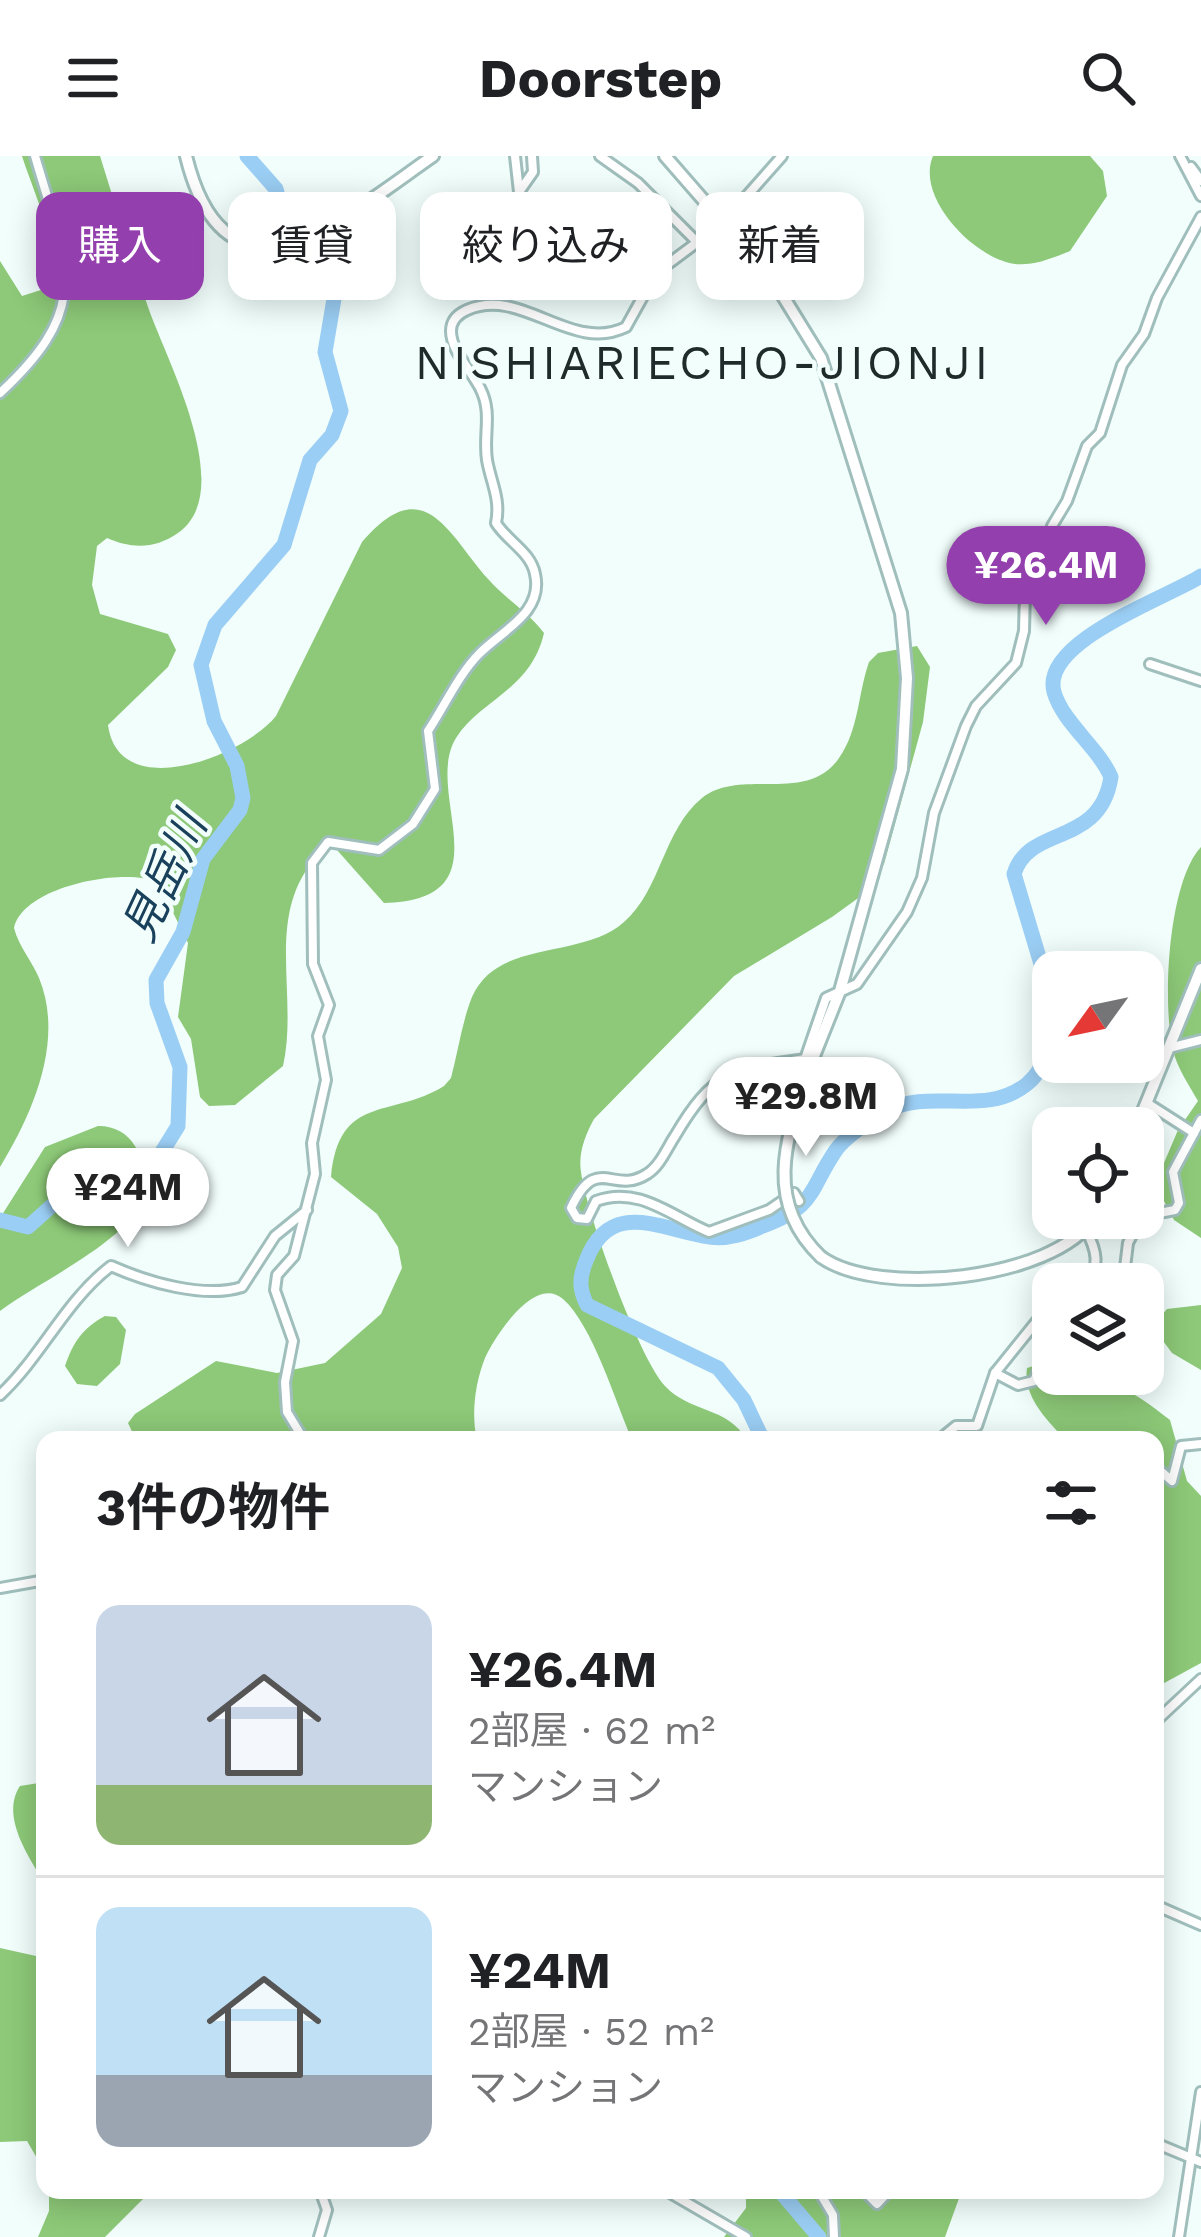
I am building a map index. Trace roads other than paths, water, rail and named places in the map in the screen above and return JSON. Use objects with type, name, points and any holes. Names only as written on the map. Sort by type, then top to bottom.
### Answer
[{"type":"street","points":[[0,394],[46,346],[67,296],[62,251],[35,156]]},
{"type":"street","points":[[186,156],[198,201],[212,223],[246,244],[282,247],[305,238],[433,156]]},
{"type":"street","points":[[515,156],[519,192],[532,172],[532,156]]},
{"type":"street","points":[[600,156],[638,183],[696,241]]},
{"type":"street","points":[[665,156],[696,192]]},
{"type":"street","points":[[750,192],[782,156]]},
{"type":"street","points":[[1182,156],[1201,181]]},
{"type":"street","points":[[1182,156],[1201,196]]},
{"type":"street","points":[[799,1202],[794,1192],[769,1210],[709,1232],[659,1202],[607,1197],[596,1201],[587,1219],[577,1218],[571,1208],[588,1180],[600,1176],[634,1180],[655,1168],[707,1087],[765,1063],[805,1059],[826,998],[857,983],[907,913],[922,878],[934,813],[966,726],[976,706],[1016,663],[1024,631],[1025,592],[1046,560],[1052,526],[1067,501],[1087,446],[1100,433],[1122,365],[1144,334],[1156,298],[1201,217]]},
{"type":"street","points":[[300,1431],[287,1412],[291,1326],[275,1290],[277,1275],[294,1256],[308,1209],[315,1174],[313,1143],[326,1080],[318,1036],[329,1005],[313,964],[312,863],[328,842],[379,850],[413,824],[435,789],[428,731],[478,655],[514,627],[535,591],[536,574],[526,555],[496,523],[497,494],[485,445],[487,406],[450,335],[452,322],[483,305],[507,305],[580,333],[616,332],[626,327],[656,273],[696,243]]},
{"type":"street","points":[[787,300],[821,358],[901,613],[907,678],[902,769],[840,991],[810,1066],[782,1170],[792,1217],[820,1257],[871,1279],[960,1274],[1045,1258],[1070,1239]]},
{"type":"street","points":[[1150,664],[1201,682]]},
{"type":"street","points":[[1145,1107],[1201,969]]},
{"type":"street","points":[[1168,1048],[1201,1040]]},
{"type":"street","points":[[1147,1102],[1194,1133]]},
{"type":"street","points":[[1164,1212],[1175,1210],[1179,1203],[1173,1172],[1201,1120]]},
{"type":"street","points":[[0,1395],[24,1372],[94,1278],[111,1266],[147,1281],[226,1292],[242,1287],[274,1236],[308,1209]]},
{"type":"street","points":[[950,1431],[956,1426],[977,1426],[995,1373],[1032,1327]]},
{"type":"street","points":[[995,1373],[1018,1385],[1032,1382]]},
{"type":"street","points":[[1164,1473],[1172,1480],[1180,1446],[1201,1444]]},
{"type":"street","points":[[0,1588],[36,1582]]},
{"type":"street","points":[[1164,1713],[1201,1678]]},
{"type":"street","points":[[1164,1909],[1201,1925]]},
{"type":"street","points":[[1179,2237],[1196,2160],[1201,2092]]},
{"type":"street","points":[[1164,2147],[1196,2160]]},
{"type":"street","points":[[319,2237],[327,2210],[323,2199]]},
{"type":"street","points":[[680,2199],[746,2237]]},
{"type":"street","points":[[823,2199],[833,2215],[834,2237]]},
{"type":"waterway","name":"見岳川","points":[[0,1220],[28,1227],[84,1177],[125,1179],[152,1168],[178,1126],[180,1067],[157,1003],[156,980],[183,932],[203,859],[240,810],[243,798],[237,766],[214,721],[201,665],[215,625],[284,545],[310,460],[332,435],[341,411],[325,352],[335,293],[298,264],[276,189],[247,156]]},
{"type":"waterway","points":[[1037,951],[1014,874],[1034,848],[1093,815],[1111,777],[1058,703],[1055,673],[1086,638],[1201,576]]},
{"type":"waterway","points":[[759,1431],[744,1400],[718,1368],[587,1305],[581,1278],[596,1241],[609,1229],[639,1222],[710,1237],[744,1233],[802,1204],[840,1145],[886,1111],[921,1101],[994,1099],[1032,1079]]},
{"type":"waterway","points":[[787,2199],[819,2237]]},
{"type":"district","name":"NISHIARIECHO-JIONJI","points":[[703,362]]}]
